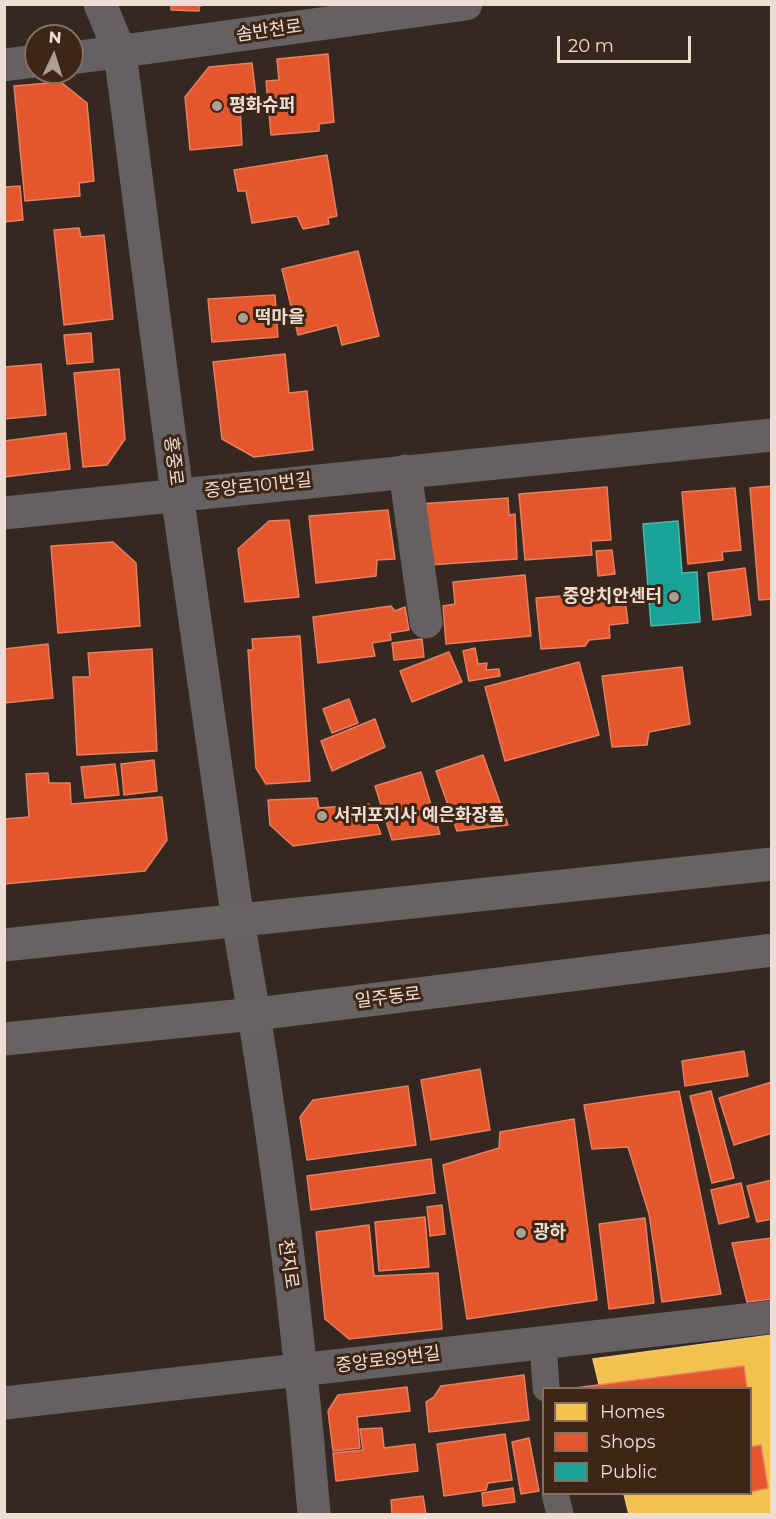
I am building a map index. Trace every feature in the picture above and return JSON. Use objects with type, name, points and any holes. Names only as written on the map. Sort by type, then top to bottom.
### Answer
[{"type":"main road","points":[[4,945],[771,864]]},
{"type":"main road","name":"일주동로","points":[[4,1039],[255,1014],[771,950]]},
{"type":"street","name":"홍중로","points":[[99,4],[120,52],[177,494],[238,921],[255,1014]]},
{"type":"street","name":"솜반천로","points":[[84,56],[445,6]]},
{"type":"street","points":[[4,65],[24,62]]},
{"type":"street","name":"중앙로101번길","points":[[4,513],[771,435]]},
{"type":"street","points":[[405,471],[426,622]]},
{"type":"street","name":"천지로","points":[[255,1014],[302,1370],[314,1515]]},
{"type":"street","name":"중앙로89번길","points":[[4,1403],[771,1317]]},
{"type":"lane","points":[[543,1341],[546,1387]]},
{"type":"lane","points":[[555,1495],[560,1515]]},
{"type":"building: Homes","points":[[772,1335],[772,1514],[629,1514],[624,1495],[752,1495],[752,1387],[600,1387],[593,1359]]},
{"type":"building: Shops","points":[[171,4],[211,4],[199,6],[199,11],[171,10]]},
{"type":"building: Shops","points":[[328,54],[334,122],[319,124],[319,131],[271,135],[266,81],[279,80],[277,59]]},
{"type":"building: Shops","name":"평화슈퍼","points":[[252,63],[257,105],[240,107],[242,145],[190,150],[185,97],[209,67]]},
{"type":"building: Shops","points":[[63,84],[87,103],[94,181],[79,183],[80,196],[25,201],[14,86]]},
{"type":"building: Shops","points":[[327,155],[337,216],[328,218],[329,224],[303,229],[297,216],[252,223],[246,191],[238,191],[234,170]]},
{"type":"building: Shops","points":[[20,186],[23,220],[4,222],[4,187]]},
{"type":"building: Shops","points":[[79,228],[81,237],[104,235],[113,319],[64,325],[54,230]]},
{"type":"building: Shops","points":[[358,251],[379,336],[342,345],[337,325],[298,335],[282,269]]},
{"type":"building: Shops","name":"떡마을","points":[[275,295],[278,337],[212,342],[208,299]]},
{"type":"building: Shops","points":[[91,333],[93,362],[67,364],[64,335]]},
{"type":"building: Shops","points":[[285,354],[289,393],[307,391],[313,450],[254,457],[222,439],[213,362]]},
{"type":"building: Shops","points":[[41,364],[46,415],[4,419],[4,367]]},
{"type":"building: Shops","points":[[119,369],[125,439],[107,465],[83,467],[74,373]]},
{"type":"building: Shops","points":[[66,433],[70,469],[4,477],[4,441]]},
{"type":"building: Shops","points":[[772,486],[772,599],[759,600],[750,488]]},
{"type":"building: Shops","points":[[607,487],[611,540],[591,541],[592,555],[525,560],[519,494]]},
{"type":"building: Shops","points":[[735,488],[741,550],[722,552],[723,560],[688,564],[682,492]]},
{"type":"building: Shops","points":[[508,498],[509,515],[515,514],[517,559],[429,565],[418,504]]},
{"type":"building: Shops","points":[[388,510],[395,559],[377,560],[376,576],[316,583],[309,516]]},
{"type":"building: Shops","points":[[289,520],[299,597],[245,602],[238,549],[269,521]]},
{"type":"building: Shops","points":[[113,542],[136,563],[140,626],[58,633],[51,546]]},
{"type":"building: Shops","points":[[612,550],[615,574],[598,576],[596,551]]},
{"type":"building: Shops","points":[[745,568],[751,615],[713,620],[708,573]]},
{"type":"building: Shops","points":[[525,575],[531,636],[446,644],[443,606],[455,604],[453,582]]},
{"type":"building: Shops","points":[[624,591],[628,623],[609,625],[610,638],[589,640],[585,646],[541,649],[536,598]]},
{"type":"building: Shops","points":[[391,606],[395,611],[405,607],[409,630],[390,633],[391,640],[372,643],[375,656],[318,663],[313,617]]},
{"type":"building: Shops","points":[[300,636],[310,781],[266,784],[256,768],[248,650],[253,650],[252,639]]},
{"type":"building: Shops","points":[[422,639],[424,657],[394,660],[392,643]]},
{"type":"building: Shops","points":[[48,644],[53,698],[4,703],[4,649]]},
{"type":"building: Shops","points":[[475,648],[478,664],[487,663],[486,670],[499,669],[500,676],[469,681],[463,651]]},
{"type":"building: Shops","points":[[152,649],[157,751],[77,755],[73,677],[90,677],[88,653]]},
{"type":"building: Shops","points":[[449,652],[462,682],[412,702],[400,671]]},
{"type":"building: Shops","points":[[579,662],[599,735],[505,761],[485,687]]},
{"type":"building: Shops","points":[[682,667],[690,724],[649,732],[647,745],[612,747],[602,676]]},
{"type":"building: Shops","points":[[349,699],[358,723],[332,733],[323,709]]},
{"type":"building: Shops","points":[[375,719],[385,747],[332,771],[321,741]]},
{"type":"building: Shops","points":[[483,755],[508,825],[457,831],[436,771]]},
{"type":"building: Shops","points":[[154,760],[157,791],[124,795],[121,764]]},
{"type":"building: Shops","points":[[115,764],[119,795],[85,798],[81,767]]},
{"type":"building: Shops","points":[[421,772],[440,834],[392,840],[375,786]]},
{"type":"building: Shops","points":[[48,773],[49,783],[70,783],[71,804],[162,797],[167,840],[145,871],[4,884],[4,819],[29,817],[26,774]]},
{"type":"building: Shops","name":"서귀포지사 예은화장품","points":[[317,798],[319,808],[369,804],[381,834],[293,846],[270,825],[268,800]]},
{"type":"building: Shops","points":[[744,1051],[748,1076],[685,1086],[682,1061]]},
{"type":"building: Shops","points":[[480,1069],[490,1130],[431,1140],[421,1080]]},
{"type":"building: Shops","points":[[772,1082],[772,1133],[734,1145],[719,1098]]},
{"type":"building: Shops","points":[[408,1086],[416,1145],[307,1160],[300,1117],[313,1100]]},
{"type":"building: Shops","points":[[679,1091],[721,1294],[662,1302],[649,1214],[628,1147],[592,1149],[584,1105]]},
{"type":"building: Shops","points":[[711,1091],[734,1178],[712,1183],[690,1096]]},
{"type":"building: Shops","name":"광하","points":[[574,1119],[597,1300],[467,1319],[443,1165],[499,1148],[500,1132]]},
{"type":"building: Shops","points":[[431,1159],[435,1193],[311,1210],[307,1176]]},
{"type":"building: Shops","points":[[772,1180],[772,1219],[757,1222],[747,1186]]},
{"type":"building: Shops","points":[[741,1183],[749,1217],[719,1224],[711,1190]]},
{"type":"building: Shops","points":[[442,1205],[445,1234],[430,1236],[427,1207]]},
{"type":"building: Shops","points":[[425,1217],[429,1267],[379,1271],[375,1222]]},
{"type":"building: Shops","points":[[645,1218],[654,1303],[609,1309],[599,1224]]},
{"type":"building: Shops","points":[[369,1225],[374,1276],[438,1273],[442,1329],[349,1339],[325,1319],[316,1232]]},
{"type":"building: Shops","points":[[772,1238],[772,1299],[747,1302],[732,1243]]},
{"type":"building: Shops","points":[[744,1366],[747,1387],[583,1387]]},
{"type":"building: Shops","points":[[524,1375],[529,1420],[429,1432],[426,1402],[434,1397],[441,1386]]},
{"type":"building: Shops","points":[[407,1387],[410,1411],[357,1417],[360,1448],[333,1451],[328,1411],[338,1395]]},
{"type":"building: Shops","points":[[382,1428],[384,1448],[415,1444],[418,1471],[336,1481],[333,1453],[363,1450],[360,1429]]},
{"type":"building: Shops","points":[[505,1434],[512,1480],[488,1483],[486,1490],[444,1496],[437,1444]]},
{"type":"building: Shops","points":[[529,1438],[539,1491],[521,1494],[512,1442]]},
{"type":"building: Shops","points":[[761,1445],[768,1488],[752,1492],[752,1447]]},
{"type":"building: Shops","points":[[513,1488],[515,1502],[483,1506],[482,1493]]},
{"type":"building: Shops","points":[[423,1496],[426,1514],[392,1514],[391,1500]]},
{"type":"building: Public","name":"중앙치안센터","points":[[678,521],[682,573],[697,572],[700,622],[651,626],[643,524]]},
{"type":"place","name":"평화슈퍼","points":[[217,106]]},
{"type":"place","name":"떡마을","points":[[243,318]]},
{"type":"place","name":"중앙치안센터","points":[[674,597]]},
{"type":"place","name":"서귀포지사 예은화장품","points":[[322,816]]},
{"type":"place","name":"광하","points":[[521,1233]]}]
